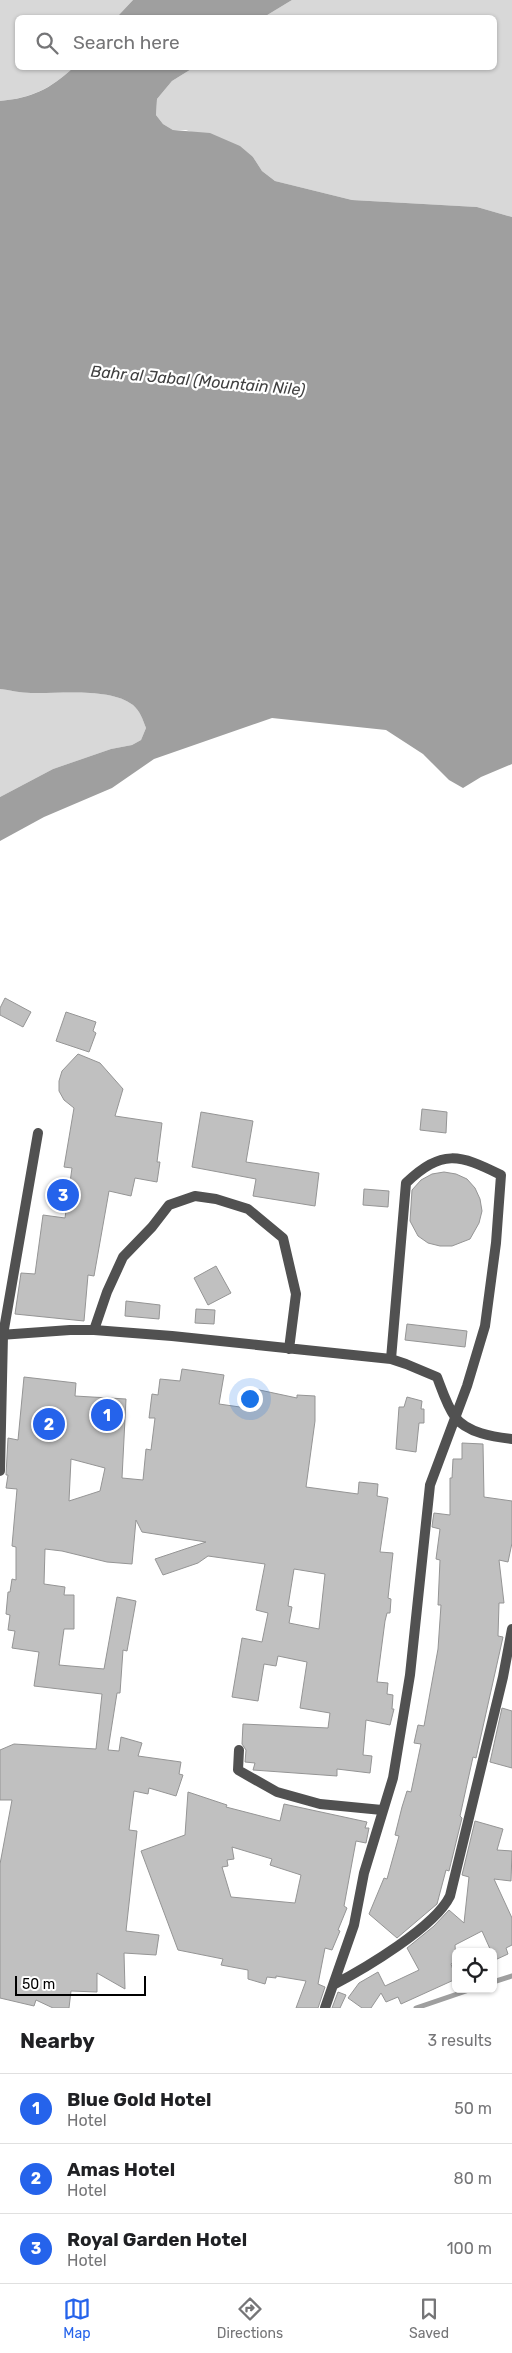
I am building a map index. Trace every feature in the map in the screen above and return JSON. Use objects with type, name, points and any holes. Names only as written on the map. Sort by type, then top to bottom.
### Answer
[{"type":"street","points":[[0,1471],[2,1335],[38,1133]]},
{"type":"street","points":[[325,2008],[354,1925],[364,1873],[393,1778],[410,1675],[430,1485],[455,1418],[484,1326],[496,1243],[501,1175],[476,1163],[448,1157],[425,1165],[406,1183],[391,1359]]},
{"type":"street","points":[[94,1330],[107,1292],[123,1257],[152,1227],[169,1205],[195,1196],[216,1198],[248,1209],[283,1238],[296,1294],[289,1349]]},
{"type":"street","points":[[2,1335],[94,1330],[172,1336],[391,1359],[437,1377],[455,1418],[471,1429],[494,1437],[512,1439]]},
{"type":"street","points":[[332,1984],[367,1967],[435,1918],[445,1907],[450,1896],[496,1705],[512,1629]]},
{"type":"street","points":[[239,1750],[238,1770],[277,1792],[320,1804],[382,1810]]},
{"type":"shaded area","points":[[0,0],[133,0],[119,15],[15,15],[15,70],[71,70],[56,82],[31,95],[0,101]]},
{"type":"shaded area","points":[[292,0],[512,0],[512,217],[477,207],[352,200],[275,181],[262,171],[253,157],[186,130],[173,130],[163,124],[156,115],[157,99],[172,81],[190,70],[497,70],[497,15],[267,15]]},
{"type":"shaded area","points":[[0,689],[27,693],[98,694],[123,699],[135,707],[146,728],[141,740],[132,745],[111,749],[53,769],[0,797]]},
{"type":"water","points":[[133,0],[292,0],[267,15],[119,15]]},
{"type":"water","name":"Bahr al Jabal (Mountain Nile)","points":[[71,70],[190,70],[172,81],[157,99],[156,115],[163,124],[173,130],[210,133],[240,146],[253,157],[262,171],[275,181],[352,200],[477,207],[512,217],[512,764],[481,777],[463,788],[449,780],[423,754],[386,730],[272,718],[154,759],[112,788],[44,817],[0,841],[0,797],[53,769],[111,749],[132,745],[141,740],[146,728],[135,707],[123,699],[98,694],[27,693],[0,689],[0,101],[31,95],[56,82]]},
{"type":"building","points":[[5,998],[31,1012],[23,1027],[0,1015],[0,1008]]},
{"type":"building","points":[[66,1012],[96,1022],[93,1031],[96,1033],[89,1052],[56,1041]]},
{"type":"building","points":[[78,1054],[100,1063],[123,1089],[115,1116],[162,1123],[157,1162],[160,1162],[157,1182],[135,1178],[131,1196],[109,1191],[94,1276],[88,1275],[84,1321],[15,1314],[21,1273],[35,1274],[43,1215],[65,1218],[72,1168],[64,1167],[74,1108],[64,1100],[59,1091],[59,1081],[62,1071]]},
{"type":"building","points":[[422,1109],[447,1112],[446,1133],[420,1130]]},
{"type":"building","points":[[201,1112],[253,1121],[246,1162],[319,1173],[315,1206],[253,1196],[256,1179],[192,1167]]},
{"type":"building","points":[[444,1172],[456,1174],[467,1179],[475,1188],[480,1199],[482,1211],[479,1223],[470,1239],[452,1246],[428,1243],[418,1236],[410,1221],[412,1190],[421,1180],[432,1174]]},
{"type":"building","points":[[364,1189],[389,1191],[388,1207],[363,1205]]},
{"type":"building","points":[[216,1266],[231,1293],[208,1305],[194,1278]]},
{"type":"building","points":[[126,1301],[160,1305],[159,1319],[125,1316]]},
{"type":"building","points":[[196,1309],[215,1310],[214,1324],[195,1323]]},
{"type":"building","points":[[407,1324],[467,1331],[465,1347],[405,1340]]},
{"type":"building","points":[[182,1369],[224,1375],[219,1404],[247,1408],[250,1388],[297,1398],[297,1395],[315,1396],[315,1421],[306,1487],[358,1494],[359,1482],[378,1484],[377,1496],[388,1498],[380,1552],[393,1553],[388,1598],[391,1599],[390,1613],[387,1613],[385,1621],[377,1682],[388,1683],[387,1694],[393,1695],[392,1709],[394,1709],[390,1725],[366,1720],[363,1755],[372,1756],[370,1773],[337,1769],[337,1776],[253,1770],[255,1763],[245,1762],[246,1750],[242,1744],[243,1724],[328,1728],[330,1713],[300,1708],[307,1662],[278,1656],[276,1666],[264,1664],[258,1701],[232,1697],[242,1638],[262,1642],[268,1613],[256,1610],[265,1564],[208,1556],[198,1563],[163,1575],[155,1559],[206,1542],[142,1532],[136,1520],[132,1564],[107,1562],[62,1551],[45,1549],[44,1584],[65,1587],[64,1595],[74,1595],[74,1629],[64,1629],[59,1665],[104,1669],[117,1597],[136,1601],[127,1651],[123,1650],[120,1693],[117,1693],[108,1750],[119,1751],[121,1737],[142,1743],[138,1756],[181,1762],[179,1774],[183,1775],[176,1796],[149,1788],[148,1794],[134,1791],[129,1830],[137,1831],[126,1931],[159,1935],[156,1955],[124,1953],[125,1989],[97,1973],[97,1992],[71,1991],[69,2008],[53,2008],[36,2000],[34,2006],[0,1998],[0,1864],[12,1800],[0,1800],[0,1750],[14,1744],[96,1749],[102,1694],[34,1686],[39,1652],[12,1648],[15,1631],[8,1630],[10,1615],[6,1614],[8,1592],[10,1592],[12,1579],[16,1580],[16,1547],[12,1546],[17,1489],[6,1488],[8,1475],[6,1475],[8,1438],[18,1440],[24,1377],[76,1383],[75,1396],[126,1399],[122,1478],[143,1480],[146,1449],[151,1450],[155,1418],[149,1418],[152,1394],[158,1395],[160,1379],[180,1381]],"holes":[[[71,1459],[105,1468],[100,1491],[69,1501]],[[294,1569],[325,1574],[319,1629],[289,1623],[292,1607],[288,1606]]]},
{"type":"building","points":[[407,1397],[422,1401],[421,1409],[424,1409],[424,1423],[419,1423],[416,1452],[396,1449],[399,1407],[404,1407]]},
{"type":"building","points":[[462,1443],[483,1444],[484,1497],[512,1501],[512,1543],[508,1562],[499,1560],[504,1603],[499,1603],[498,1636],[503,1637],[476,1758],[473,1757],[460,1816],[462,1818],[449,1871],[446,1870],[437,1904],[397,1938],[369,1914],[384,1878],[387,1879],[399,1836],[395,1835],[402,1807],[407,1791],[411,1792],[421,1744],[414,1743],[418,1725],[424,1726],[438,1649],[441,1605],[438,1605],[440,1560],[436,1559],[440,1529],[432,1527],[433,1519],[434,1513],[450,1515],[450,1478],[452,1478],[453,1459],[462,1459]]},
{"type":"building","points":[[502,1708],[512,1711],[512,1768],[490,1762]]},
{"type":"building","points":[[188,1792],[227,1805],[226,1807],[280,1821],[284,1804],[367,1822],[365,1828],[369,1828],[366,1843],[356,1841],[344,1906],[347,1908],[338,1930],[340,1931],[332,1950],[325,1948],[318,1984],[325,1987],[318,2008],[296,2008],[306,1981],[276,1976],[276,1978],[267,1977],[265,1984],[248,1979],[248,1970],[221,1965],[223,1959],[178,1950],[141,1851],[185,1835]],"holes":[[[232,1847],[272,1859],[270,1865],[301,1875],[295,1903],[231,1897],[222,1867],[228,1866],[227,1860],[234,1859]]]},
{"type":"building","points":[[475,1821],[503,1829],[497,1850],[512,1851],[511,1881],[494,1879],[512,1918],[512,1945],[506,1948],[508,1954],[497,1959],[497,1948],[490,1948],[482,1931],[455,1945],[455,1948],[452,1948],[452,1981],[401,2004],[398,1997],[386,2002],[381,1993],[371,2008],[362,2008],[348,1998],[359,1983],[378,1972],[385,1986],[419,1970],[407,1948],[434,1926],[449,1910],[464,1923],[469,1877],[462,1875]]},
{"type":"building","points":[[338,1992],[346,1995],[340,2008],[332,2008]]},
{"type":"waterway","points":[[497,1981],[512,1976]]},
{"type":"waterway","points":[[416,2008],[460,1993]]},
{"type":"place","name":"Royal Garden Hotel","points":[[63,1195]]},
{"type":"place","name":"Blue Gold Hotel","points":[[107,1415]]},
{"type":"place","name":"Amas Hotel","points":[[49,1424]]}]
